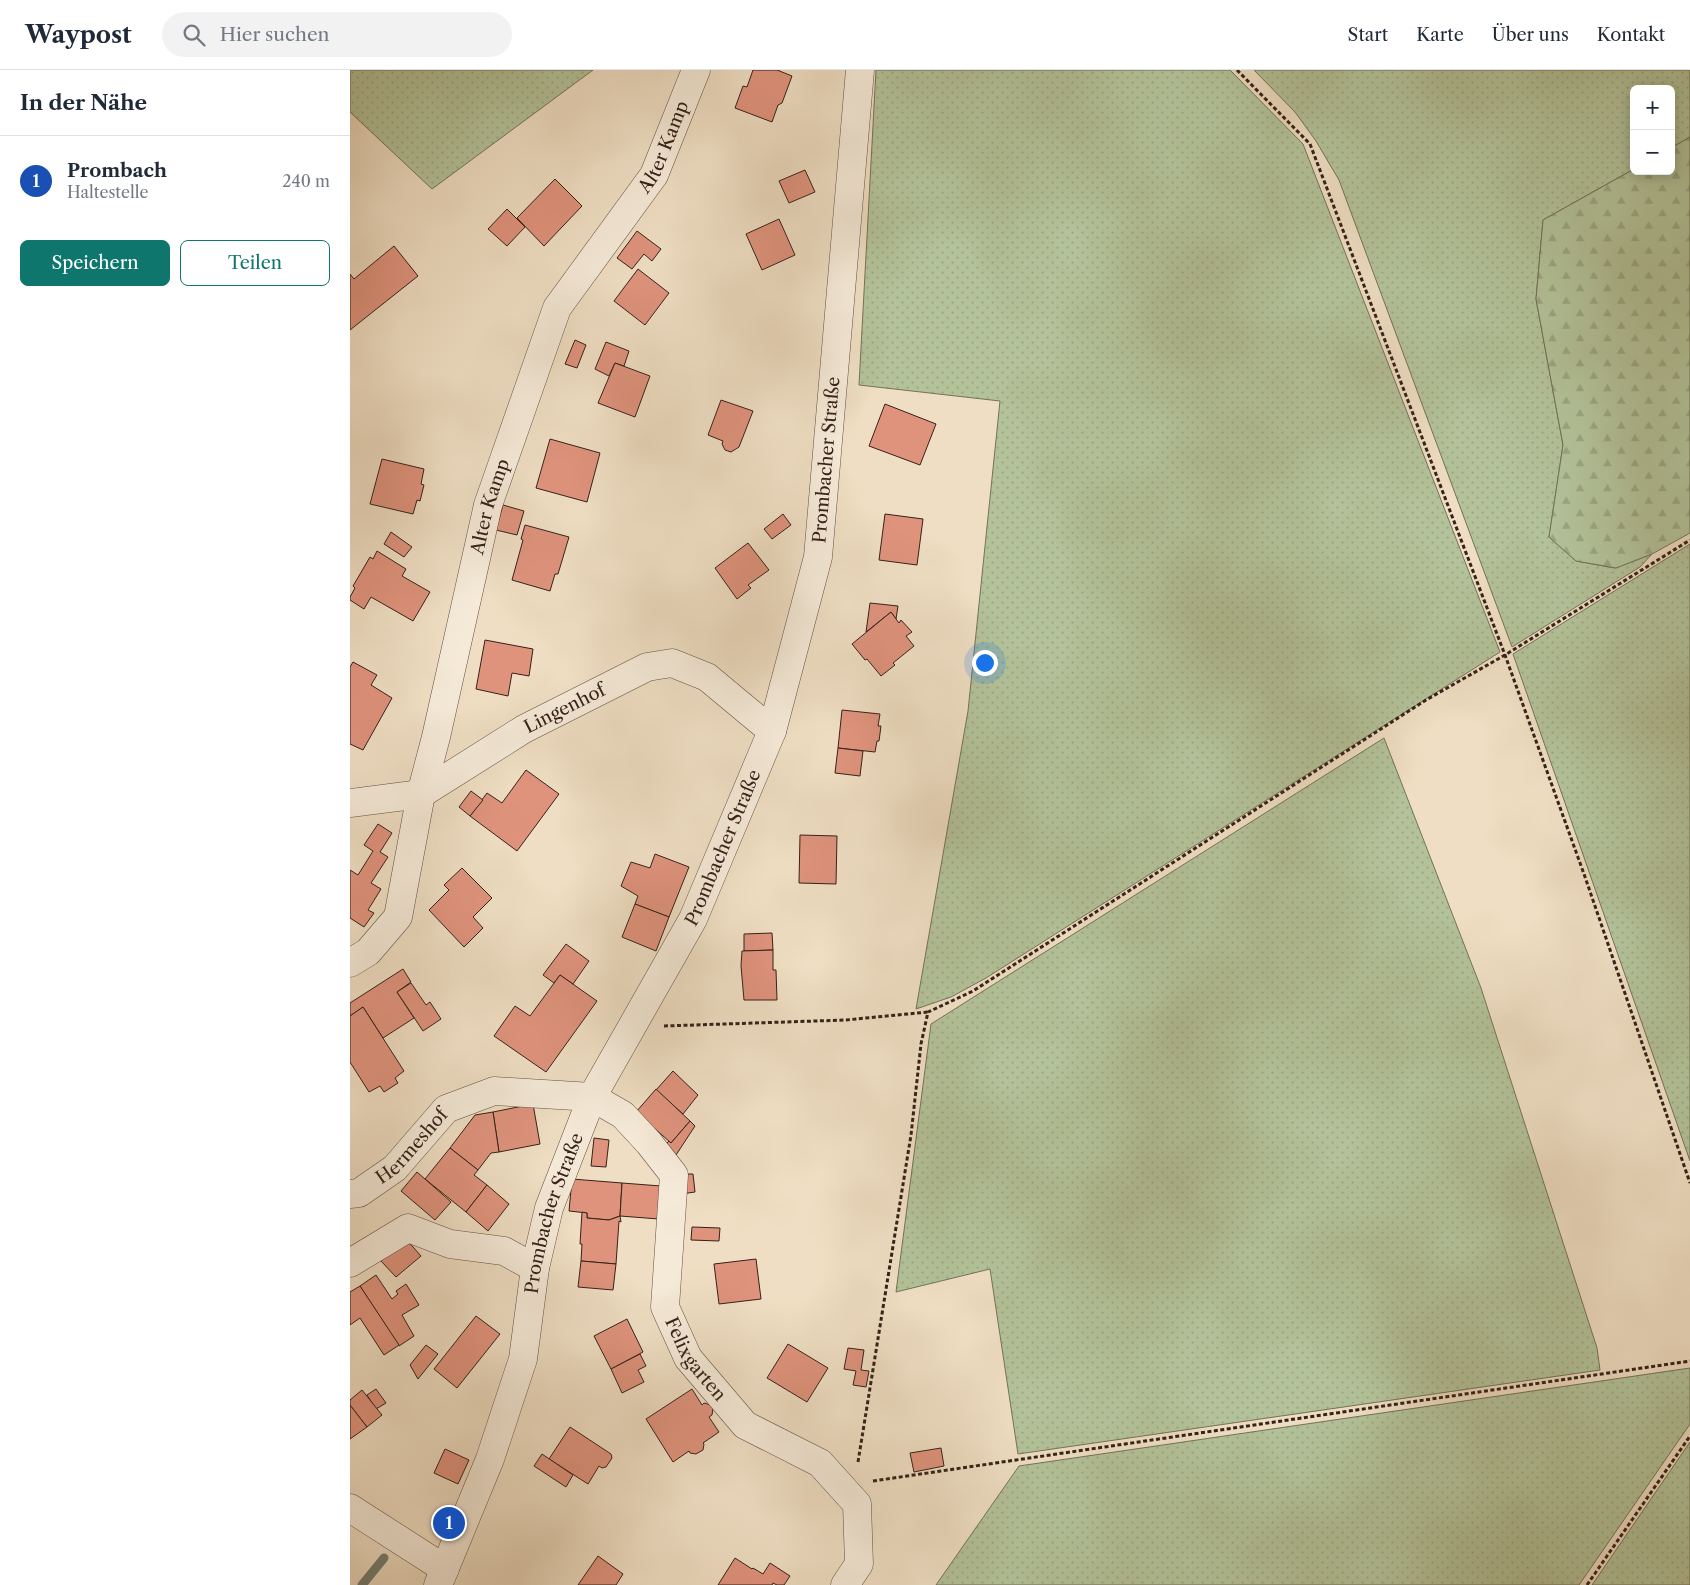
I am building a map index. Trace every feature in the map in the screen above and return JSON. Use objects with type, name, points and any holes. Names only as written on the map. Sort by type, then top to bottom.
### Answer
[{"type":"street","name":"Alter Kamp","points":[[350,963],[368,952],[398,917],[421,794],[436,737],[488,505],[557,308],[654,175],[696,70]]},
{"type":"street","name":"Prombacher Straße","points":[[441,1577],[490,1459],[523,1359],[535,1268],[549,1208],[592,1097],[693,918],[772,731],[818,557],[860,70]]},
{"type":"street","name":"Lingenhof","points":[[350,804],[421,794],[524,729],[647,667],[672,663],[707,677],[772,731]]},
{"type":"street","name":"Hermeshof","points":[[350,1194],[359,1193],[395,1168],[446,1109],[494,1091],[592,1097]]},
{"type":"street","name":"Felixgarten","points":[[592,1097],[623,1115],[649,1143],[674,1175],[665,1307],[688,1358],[745,1425],[820,1463],[857,1504],[859,1564],[845,1585]]},
{"type":"street","points":[[350,1262],[408,1228],[450,1244],[504,1252],[535,1268]]},
{"type":"street","points":[[350,1508],[441,1577]]},
{"type":"path","points":[[1237,70],[1310,144],[1505,655],[1584,874],[1690,1183]]},
{"type":"path","points":[[633,1024],[663,1026],[837,1020],[928,1012],[973,991],[1426,700],[1505,655],[1690,540]]},
{"type":"path","points":[[840,1486],[857,1464],[911,1135],[921,1044],[928,1012]]},
{"type":"path","points":[[840,1486],[1690,1361]]},
{"type":"path","points":[[1586,1585],[1690,1436]]},
{"type":"green space","points":[[350,70],[593,70],[432,189],[350,112]]},
{"type":"green space","points":[[876,70],[1230,70],[1303,144],[1500,652],[986,978],[951,997],[916,1009],[968,711],[1000,401],[859,385]]},
{"type":"green space","points":[[1254,70],[1690,70],[1690,137],[1675,146],[1675,85],[1630,85],[1630,171],[1543,220],[1536,299],[1563,445],[1549,537],[1576,561],[1615,568],[1652,554],[1640,567],[1512,647],[1339,180],[1316,141],[1295,112]]},
{"type":"green space","points":[[1690,137],[1690,533],[1652,554],[1616,568],[1576,561],[1549,537],[1563,445],[1536,299],[1543,220],[1630,171],[1630,175],[1675,175],[1675,146]]},
{"type":"green space","points":[[1690,544],[1690,1161],[1513,654]]},
{"type":"green space","points":[[1384,738],[1481,988],[1597,1348],[1600,1370],[1018,1454],[990,1269],[896,1292],[931,1024]]},
{"type":"green space","points":[[1690,1368],[1690,1424],[1579,1585],[936,1585],[1019,1466]]},
{"type":"green space","points":[[1690,1442],[1690,1585],[1592,1585]]},
{"type":"building","points":[[753,70],[777,70],[792,76],[782,103],[778,105],[772,122],[735,108],[743,86],[747,87]]},
{"type":"building","points":[[805,170],[815,192],[789,203],[779,181]]},
{"type":"building","points":[[555,179],[582,206],[544,246],[517,218]]},
{"type":"building","points":[[507,209],[525,227],[507,246],[488,229]]},
{"type":"building","points":[[779,219],[795,255],[762,270],[746,234]]},
{"type":"building","points":[[637,231],[661,249],[652,261],[644,254],[632,269],[617,258]]},
{"type":"building","points":[[394,246],[418,276],[350,330],[350,274],[354,279]]},
{"type":"building","points":[[638,269],[669,293],[645,325],[614,301]]},
{"type":"building","points":[[575,340],[586,345],[577,368],[565,364]]},
{"type":"building","points":[[606,342],[629,351],[624,366],[615,363],[609,376],[595,369]]},
{"type":"building","points":[[615,363],[650,376],[635,417],[598,403]]},
{"type":"building","points":[[721,400],[753,411],[739,447],[731,452],[725,450],[722,444],[723,441],[708,435]]},
{"type":"building","points":[[885,404],[936,424],[920,465],[869,446]]},
{"type":"building","points":[[550,439],[600,453],[587,502],[536,488]]},
{"type":"building","points":[[382,459],[424,469],[421,484],[424,485],[420,501],[417,500],[413,514],[370,504]]},
{"type":"building","points":[[503,505],[524,511],[517,535],[496,530]]},
{"type":"building","points":[[783,514],[791,525],[772,539],[764,529]]},
{"type":"building","points":[[885,514],[923,519],[917,565],[879,560]]},
{"type":"building","points":[[525,525],[569,537],[558,574],[555,574],[550,591],[512,580],[523,540],[521,539]]},
{"type":"building","points":[[391,532],[412,547],[404,557],[384,544]]},
{"type":"building","points":[[748,543],[769,570],[748,585],[751,588],[737,599],[715,568]]},
{"type":"building","points":[[377,551],[406,569],[402,576],[430,592],[413,621],[371,597],[364,609],[350,600],[355,588],[353,586],[370,557],[373,559]]},
{"type":"building","points":[[870,603],[898,606],[896,619],[891,612],[866,632]]},
{"type":"building","points":[[891,612],[899,623],[901,620],[912,632],[906,636],[914,646],[893,663],[895,665],[881,676],[852,644]]},
{"type":"building","points":[[485,640],[533,649],[529,676],[512,673],[508,696],[476,689]]},
{"type":"building","points":[[353,662],[377,675],[371,685],[392,698],[363,750],[350,744],[350,667]]},
{"type":"building","points":[[842,710],[880,714],[878,726],[881,726],[875,752],[838,748]]},
{"type":"building","points":[[838,748],[863,751],[860,776],[835,773]]},
{"type":"building","points":[[526,770],[559,794],[517,851],[470,816],[487,793],[502,803]]},
{"type":"building","points":[[471,791],[483,800],[470,816],[459,807]]},
{"type":"building","points":[[378,824],[392,833],[380,852],[388,857],[371,883],[381,889],[368,910],[374,913],[364,927],[350,918],[350,870],[358,875],[373,851],[364,845]]},
{"type":"building","points":[[800,835],[837,836],[836,884],[799,883]]},
{"type":"building","points":[[655,854],[689,867],[669,917],[635,904],[638,896],[621,886],[631,862],[650,868]]},
{"type":"building","points":[[462,868],[492,898],[473,917],[483,928],[464,947],[429,910],[449,890],[444,885]]},
{"type":"building","points":[[635,904],[669,917],[656,951],[622,937]]},
{"type":"building","points":[[772,933],[773,950],[744,951],[744,934]]},
{"type":"building","points":[[566,944],[589,961],[573,984],[560,975],[554,983],[543,975]]},
{"type":"building","points":[[773,950],[773,970],[776,970],[777,1000],[744,1000],[741,966],[742,951]]},
{"type":"building","points":[[403,969],[411,982],[397,992],[414,1018],[383,1038],[363,1007],[350,1016],[350,1003]]},
{"type":"building","points":[[560,975],[597,1001],[546,1072],[494,1036],[515,1006],[530,1016]]},
{"type":"building","points":[[411,983],[426,1005],[430,1002],[441,1019],[423,1031],[397,992]]},
{"type":"building","points":[[363,1007],[404,1071],[395,1078],[398,1083],[384,1092],[380,1086],[369,1092],[350,1062],[350,1016]]},
{"type":"building","points":[[673,1071],[698,1095],[683,1114],[656,1090]]},
{"type":"building","points":[[656,1089],[690,1121],[671,1143],[636,1112]]},
{"type":"building","points":[[533,1104],[540,1144],[499,1152],[493,1112]]},
{"type":"building","points":[[493,1112],[499,1152],[491,1153],[478,1170],[450,1148],[475,1115]]},
{"type":"building","points":[[690,1121],[695,1126],[676,1155],[665,1145],[669,1141],[671,1143]]},
{"type":"building","points":[[594,1138],[609,1140],[606,1167],[591,1166]]},
{"type":"building","points":[[450,1148],[478,1170],[474,1175],[487,1185],[466,1212],[425,1179]]},
{"type":"building","points":[[417,1172],[451,1202],[435,1220],[401,1191]]},
{"type":"building","points":[[680,1174],[693,1174],[695,1192],[681,1194]]},
{"type":"building","points":[[572,1179],[622,1183],[620,1216],[609,1220],[587,1218],[587,1213],[569,1211]]},
{"type":"building","points":[[622,1183],[661,1186],[659,1219],[620,1216]]},
{"type":"building","points":[[487,1185],[509,1204],[488,1231],[466,1212]]},
{"type":"building","points":[[582,1212],[587,1213],[587,1218],[609,1220],[620,1216],[616,1264],[581,1261]]},
{"type":"building","points":[[692,1227],[720,1228],[719,1241],[691,1240]]},
{"type":"building","points":[[406,1239],[421,1256],[396,1277],[381,1261]]},
{"type":"building","points":[[756,1259],[761,1299],[719,1304],[714,1264]]},
{"type":"building","points":[[581,1261],[616,1264],[613,1290],[578,1287]]},
{"type":"building","points":[[376,1275],[392,1299],[398,1294],[396,1291],[406,1284],[419,1305],[402,1315],[414,1336],[399,1346],[360,1286]]},
{"type":"building","points":[[360,1286],[399,1345],[384,1355],[360,1318],[350,1325],[350,1292]]},
{"type":"building","points":[[476,1316],[500,1334],[457,1388],[434,1369]]},
{"type":"building","points":[[627,1319],[643,1352],[611,1369],[594,1336]]},
{"type":"building","points":[[788,1344],[828,1368],[807,1402],[767,1378]]},
{"type":"building","points":[[426,1345],[438,1354],[418,1379],[410,1365]]},
{"type":"building","points":[[848,1348],[864,1350],[861,1370],[869,1371],[866,1387],[853,1385],[856,1371],[844,1369]]},
{"type":"building","points":[[640,1354],[646,1366],[638,1370],[644,1382],[622,1393],[611,1369]]},
{"type":"building","points":[[376,1389],[386,1403],[376,1409],[367,1395]]},
{"type":"building","points":[[692,1389],[702,1405],[704,1403],[711,1405],[713,1408],[712,1415],[709,1417],[719,1432],[703,1443],[703,1450],[696,1454],[689,1451],[673,1462],[646,1419]]},
{"type":"building","points":[[362,1390],[382,1415],[367,1427],[350,1405],[350,1400]]},
{"type":"building","points":[[350,1405],[367,1427],[350,1439]]},
{"type":"building","points":[[570,1427],[611,1454],[612,1458],[606,1467],[602,1468],[599,1466],[588,1484],[549,1459]]},
{"type":"building","points":[[941,1448],[944,1466],[914,1472],[910,1453]]},
{"type":"building","points":[[445,1449],[469,1460],[458,1484],[434,1473]]},
{"type":"building","points":[[542,1454],[573,1475],[566,1487],[534,1466]]},
{"type":"building","points":[[598,1556],[623,1574],[616,1585],[578,1585]]},
{"type":"building","points":[[735,1558],[763,1574],[770,1563],[790,1576],[784,1585],[773,1583],[772,1585],[718,1585]]},
{"type":"waterway","points":[[362,1585],[384,1558]]},
{"type":"place","name":"Prombach","points":[[449,1523]]}]
